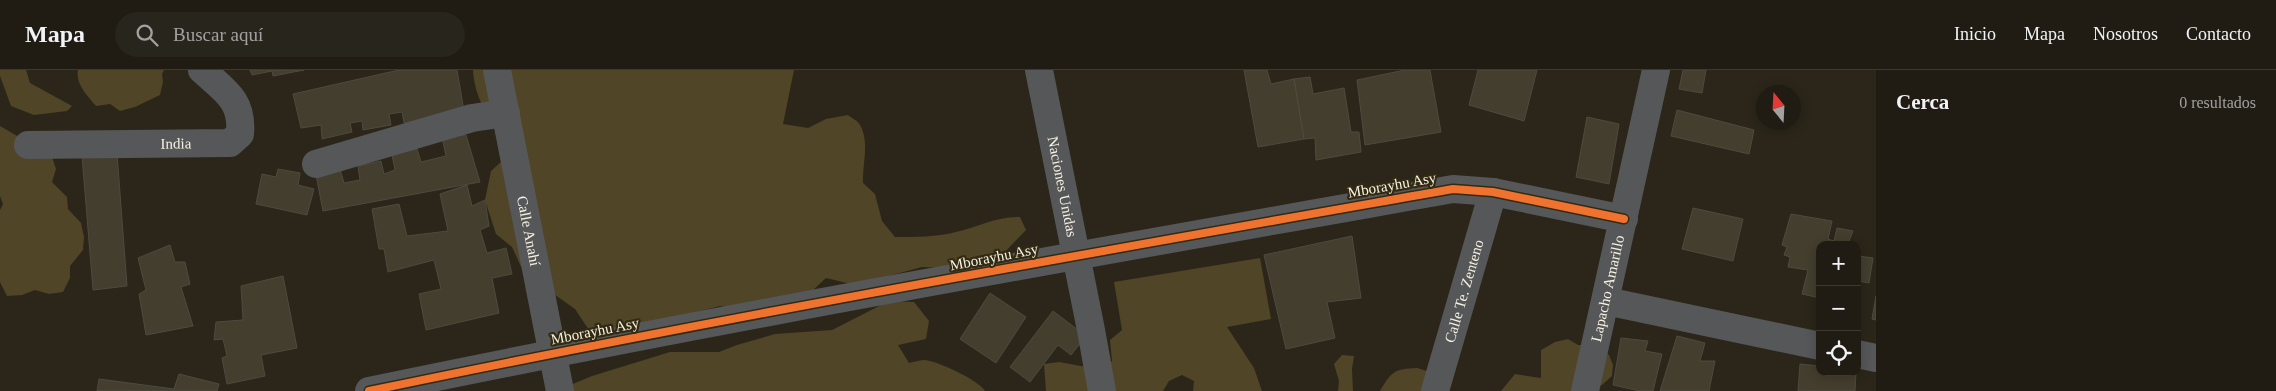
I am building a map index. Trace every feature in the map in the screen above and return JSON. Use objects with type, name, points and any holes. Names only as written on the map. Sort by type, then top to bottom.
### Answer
[{"type":"street","name":"India","points":[[28,145],[230,143],[240,134],[240,111],[234,100],[202,70]]},
{"type":"street","name":"Calle Anahí","points":[[497,70],[560,391]]},
{"type":"street","name":"Naciones Unidas","points":[[1039,70],[1075,256],[1092,330],[1102,391]]},
{"type":"street","name":"Lapacho Amarillo","points":[[1586,391],[1656,70]]},
{"type":"street","points":[[316,164],[472,118],[506,113]]},
{"type":"street","name":"Mborayhu Asy","points":[[369,391],[553,353],[1075,256],[1453,189],[1493,192],[1624,218]]},
{"type":"street","name":"Calle Te. Zenteno","points":[[1435,391],[1493,192]]},
{"type":"street","points":[[1606,301],[1816,345]]},
{"type":"street","points":[[1861,355],[1876,358]]},
{"type":"shaded area","points":[[0,70],[26,70],[30,83],[72,106],[67,111],[34,115],[11,106],[0,76]]},
{"type":"shaded area","points":[[78,70],[164,70],[160,95],[135,107],[120,111],[110,104],[96,106],[80,85]]},
{"type":"shaded area","points":[[473,70],[794,70],[783,124],[808,128],[826,119],[848,115],[858,122],[865,139],[863,183],[875,194],[882,221],[895,237],[948,234],[1012,217],[1020,217],[1026,230],[1003,254],[980,261],[952,268],[922,267],[855,285],[826,278],[813,290],[740,309],[720,306],[599,337],[587,327],[575,309],[524,273],[512,247],[496,234],[485,200],[491,171],[513,151],[482,104],[477,93]]},
{"type":"shaded area","points":[[0,126],[19,137],[48,145],[56,169],[52,182],[67,197],[68,209],[81,223],[84,237],[83,250],[70,266],[70,278],[63,292],[49,294],[35,290],[22,295],[7,296],[0,282],[0,210],[3,204],[0,196]]},
{"type":"shaded area","points":[[1260,258],[1271,319],[1227,327],[1254,368],[1262,391],[1193,391],[1194,381],[1182,375],[1169,381],[1163,391],[1046,391],[1044,364],[1059,362],[1103,370],[1112,361],[1110,340],[1122,330],[1114,282]]},
{"type":"shaded area","points":[[889,301],[914,302],[929,321],[926,339],[898,345],[909,363],[925,360],[931,361],[967,377],[985,391],[556,391],[592,376],[670,352],[719,352],[775,334],[832,330]]},
{"type":"shaded area","points":[[1568,339],[1578,345],[1597,345],[1609,355],[1613,365],[1612,376],[1602,385],[1591,388],[1589,391],[1501,391],[1515,374],[1541,378],[1541,350],[1555,342]]},
{"type":"shaded area","points":[[1342,355],[1354,356],[1352,369],[1353,391],[1338,391],[1339,381],[1334,364]]},
{"type":"shaded area","points":[[1417,368],[1433,373],[1440,391],[1380,391],[1394,372]]},
{"type":"building","points":[[250,70],[304,70],[273,76],[272,71],[252,75]]},
{"type":"building","points":[[399,70],[457,70],[464,111],[404,123],[402,112],[389,114],[391,125],[363,130],[362,121],[350,123],[352,132],[322,139],[321,125],[301,128],[293,94]]},
{"type":"building","points":[[1244,70],[1267,70],[1271,84],[1294,79],[1304,139],[1258,147]]},
{"type":"building","points":[[1405,70],[1430,70],[1441,132],[1365,145],[1357,80]]},
{"type":"building","points":[[1478,70],[1537,70],[1524,121],[1469,105]]},
{"type":"building","points":[[1683,70],[1706,70],[1702,93],[1679,89]]},
{"type":"building","points":[[1310,77],[1313,94],[1344,88],[1351,132],[1359,132],[1361,152],[1316,160],[1315,138],[1304,139],[1294,79]]},
{"type":"building","points":[[1677,110],[1754,130],[1749,154],[1671,136]]},
{"type":"building","points":[[1587,117],[1619,124],[1609,184],[1576,177]]},
{"type":"building","points":[[466,135],[480,182],[323,211],[316,175],[340,169],[344,183],[360,180],[358,166],[381,161],[384,174],[395,170],[392,155],[417,149],[421,162],[446,156],[442,137]]},
{"type":"building","points":[[117,153],[127,286],[93,290],[82,156]]},
{"type":"building","points":[[278,169],[300,173],[298,185],[314,189],[307,215],[256,204],[262,174],[276,177]]},
{"type":"building","points":[[467,185],[472,206],[485,200],[489,226],[480,230],[487,253],[506,248],[512,274],[492,278],[499,313],[426,330],[419,294],[441,289],[434,260],[388,272],[384,249],[379,249],[372,209],[399,204],[407,236],[448,231],[440,194]]},
{"type":"building","points":[[1693,208],[1743,219],[1733,261],[1682,249]]},
{"type":"building","points":[[1791,214],[1832,221],[1828,239],[1834,241],[1816,241],[1816,297],[1802,294],[1808,270],[1788,267],[1790,257],[1784,255],[1787,247],[1782,245]]},
{"type":"building","points":[[1837,228],[1853,231],[1849,241],[1834,241]]},
{"type":"building","points":[[1352,236],[1361,298],[1327,302],[1335,338],[1286,349],[1264,255]]},
{"type":"building","points":[[170,245],[175,262],[185,262],[190,284],[181,287],[193,326],[146,335],[139,294],[146,290],[138,258]]},
{"type":"building","points":[[1861,256],[1873,258],[1869,283],[1861,282]]},
{"type":"building","points":[[283,276],[297,348],[261,355],[265,376],[227,384],[222,358],[227,356],[223,339],[214,340],[216,322],[243,320],[241,286]]},
{"type":"building","points":[[990,293],[1026,317],[996,363],[960,339]]},
{"type":"building","points":[[1876,296],[1876,320],[1872,319]]},
{"type":"building","points":[[1053,311],[1086,336],[1071,355],[1058,345],[1030,382],[1010,367]]},
{"type":"building","points":[[1677,336],[1705,343],[1700,361],[1715,361],[1709,391],[1660,391]]},
{"type":"building","points":[[1621,338],[1648,341],[1645,351],[1662,354],[1653,391],[1640,391],[1613,385]]},
{"type":"building","points":[[1800,364],[1816,366],[1816,376],[1856,376],[1855,391],[1798,391]]},
{"type":"building","points":[[179,374],[219,384],[217,391],[97,391],[99,379],[174,389]]},
{"type":"cycle path","points":[[369,391],[775,311],[1453,189],[1493,192],[1624,219]]}]
